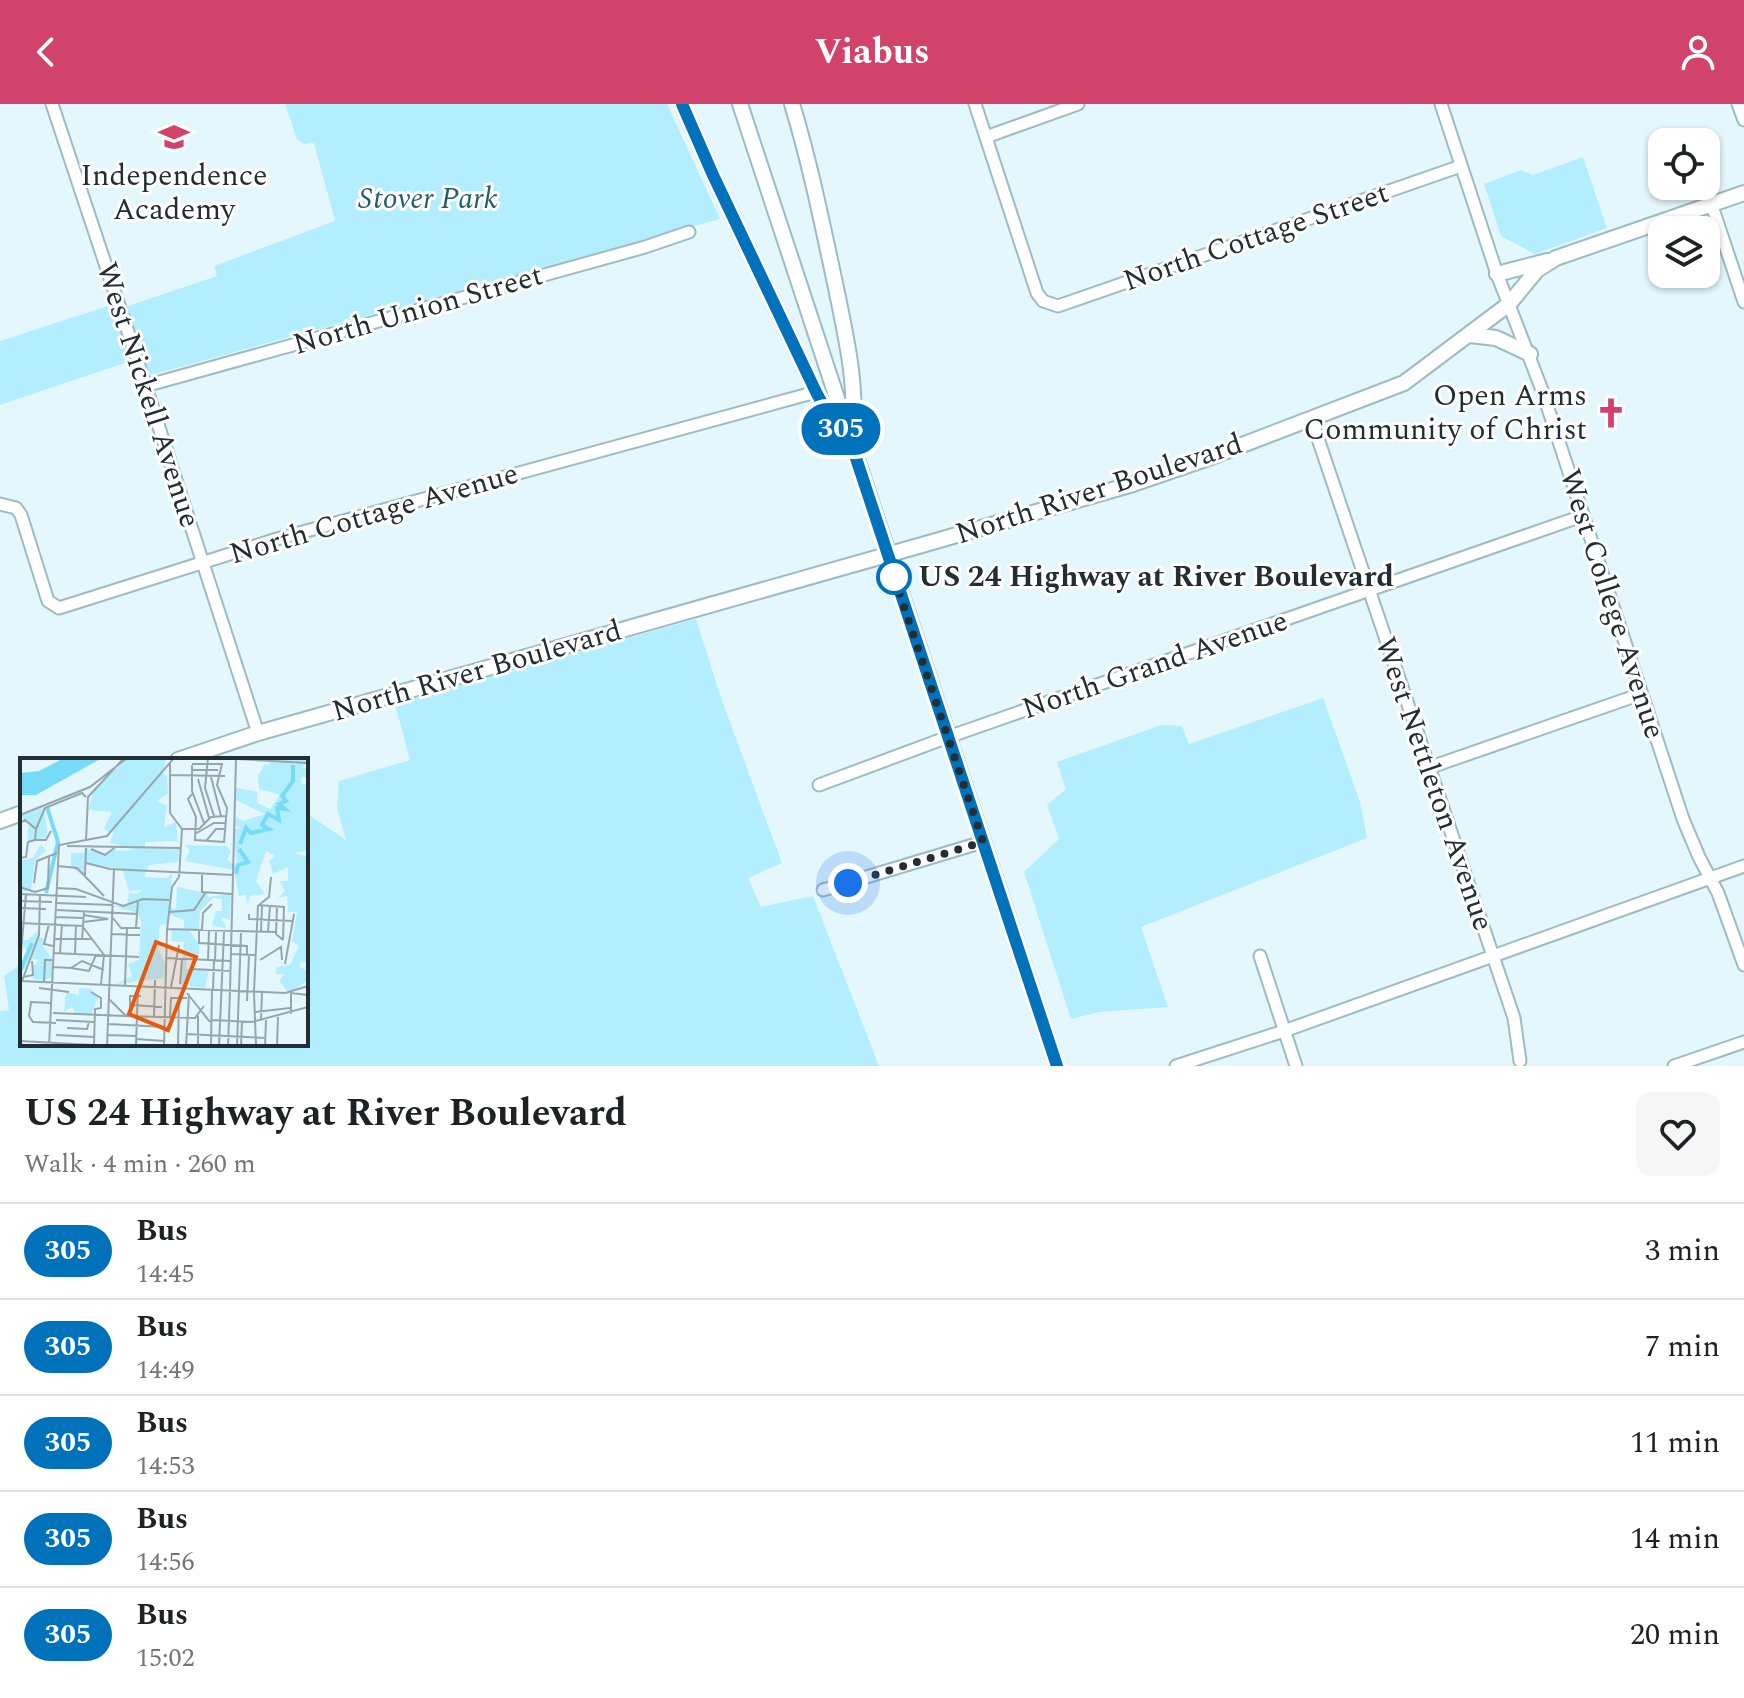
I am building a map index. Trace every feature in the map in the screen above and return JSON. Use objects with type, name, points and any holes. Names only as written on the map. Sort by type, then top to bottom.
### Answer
[{"type":"main road","points":[[682,104],[816,392],[829,416],[851,443]]},
{"type":"main road","points":[[740,104],[1057,1066]]},
{"type":"main road","points":[[792,104],[826,244],[855,393],[851,443]]},
{"type":"main road","name":"North River Boulevard","points":[[184,758],[258,733],[1133,484],[1404,383],[1509,304],[1537,270],[1551,261],[1744,193]]},
{"type":"main road","points":[[1497,274],[1551,261]]},
{"type":"main road","points":[[1470,335],[1496,338],[1530,354]]},
{"type":"main road","points":[[0,821],[20,814]]},
{"type":"street","name":"West Nickell Avenue","points":[[52,104],[258,733]]},
{"type":"street","points":[[975,104],[986,137],[1078,104]]},
{"type":"street","name":"West College Avenue","points":[[1441,104],[1497,274],[1530,354],[1683,819],[1699,857],[1712,878],[1744,965]]},
{"type":"street","points":[[1738,104],[1744,120]]},
{"type":"street","name":"North Cottage Street","points":[[986,137],[1037,293],[1051,305],[1058,306],[1461,166]]},
{"type":"street","points":[[1712,206],[1744,302]]},
{"type":"street","name":"North Union Street","points":[[145,386],[645,247],[689,232]]},
{"type":"street","name":"North Cottage Avenue","points":[[0,504],[16,508],[21,515],[48,601],[59,608],[277,539],[816,392]]},
{"type":"street","name":"West Nettleton Avenue","points":[[1311,418],[1514,1018],[1520,1061]]},
{"type":"street","name":"North Grand Avenue","points":[[819,785],[1582,516]]},
{"type":"street","points":[[1428,768],[1641,694]]},
{"type":"street","points":[[823,890],[983,842]]},
{"type":"street","points":[[1176,1066],[1284,1031],[1744,866]]},
{"type":"street","points":[[1260,956],[1296,1066]]},
{"type":"street","points":[[1674,1066],[1744,1042]]},
{"type":"green space","name":"Stover Park","points":[[285,104],[667,104],[720,219],[151,375],[125,307],[217,276],[214,266],[335,221],[314,143],[304,144],[297,139]]},
{"type":"green space","points":[[1583,157],[1607,228],[1535,254],[1501,236],[1484,184],[1521,170],[1533,175]]},
{"type":"green space","points":[[111,305],[131,361],[0,405],[0,341]]},
{"type":"green space","points":[[696,619],[721,698],[782,863],[748,878],[761,907],[813,896],[879,1066],[0,1066],[0,1011],[9,1010],[4,976],[20,964],[20,1046],[308,1046],[308,814],[346,840],[337,808],[339,781],[410,760],[395,704]]},
{"type":"green space","points":[[1323,698],[1360,802],[1367,838],[1141,927],[1168,1007],[1099,1012],[1071,1019],[1024,872],[1059,839],[1047,805],[1066,789],[1057,762],[1161,725],[1182,726],[1189,744]]},
{"type":"bus line","name":"305","points":[[682,104],[816,392],[829,416],[851,443],[1057,1066]]},
{"type":"place","name":"Independence Academy","points":[[174,137]]},
{"type":"place","name":"Open Arms Community of Christ","points":[[1611,413]]},
{"type":"place","name":"US 24 Highway at River Boulevard","points":[[894,577]]},
{"type":"route","points":[[848,883],[983,842],[894,577]]}]
